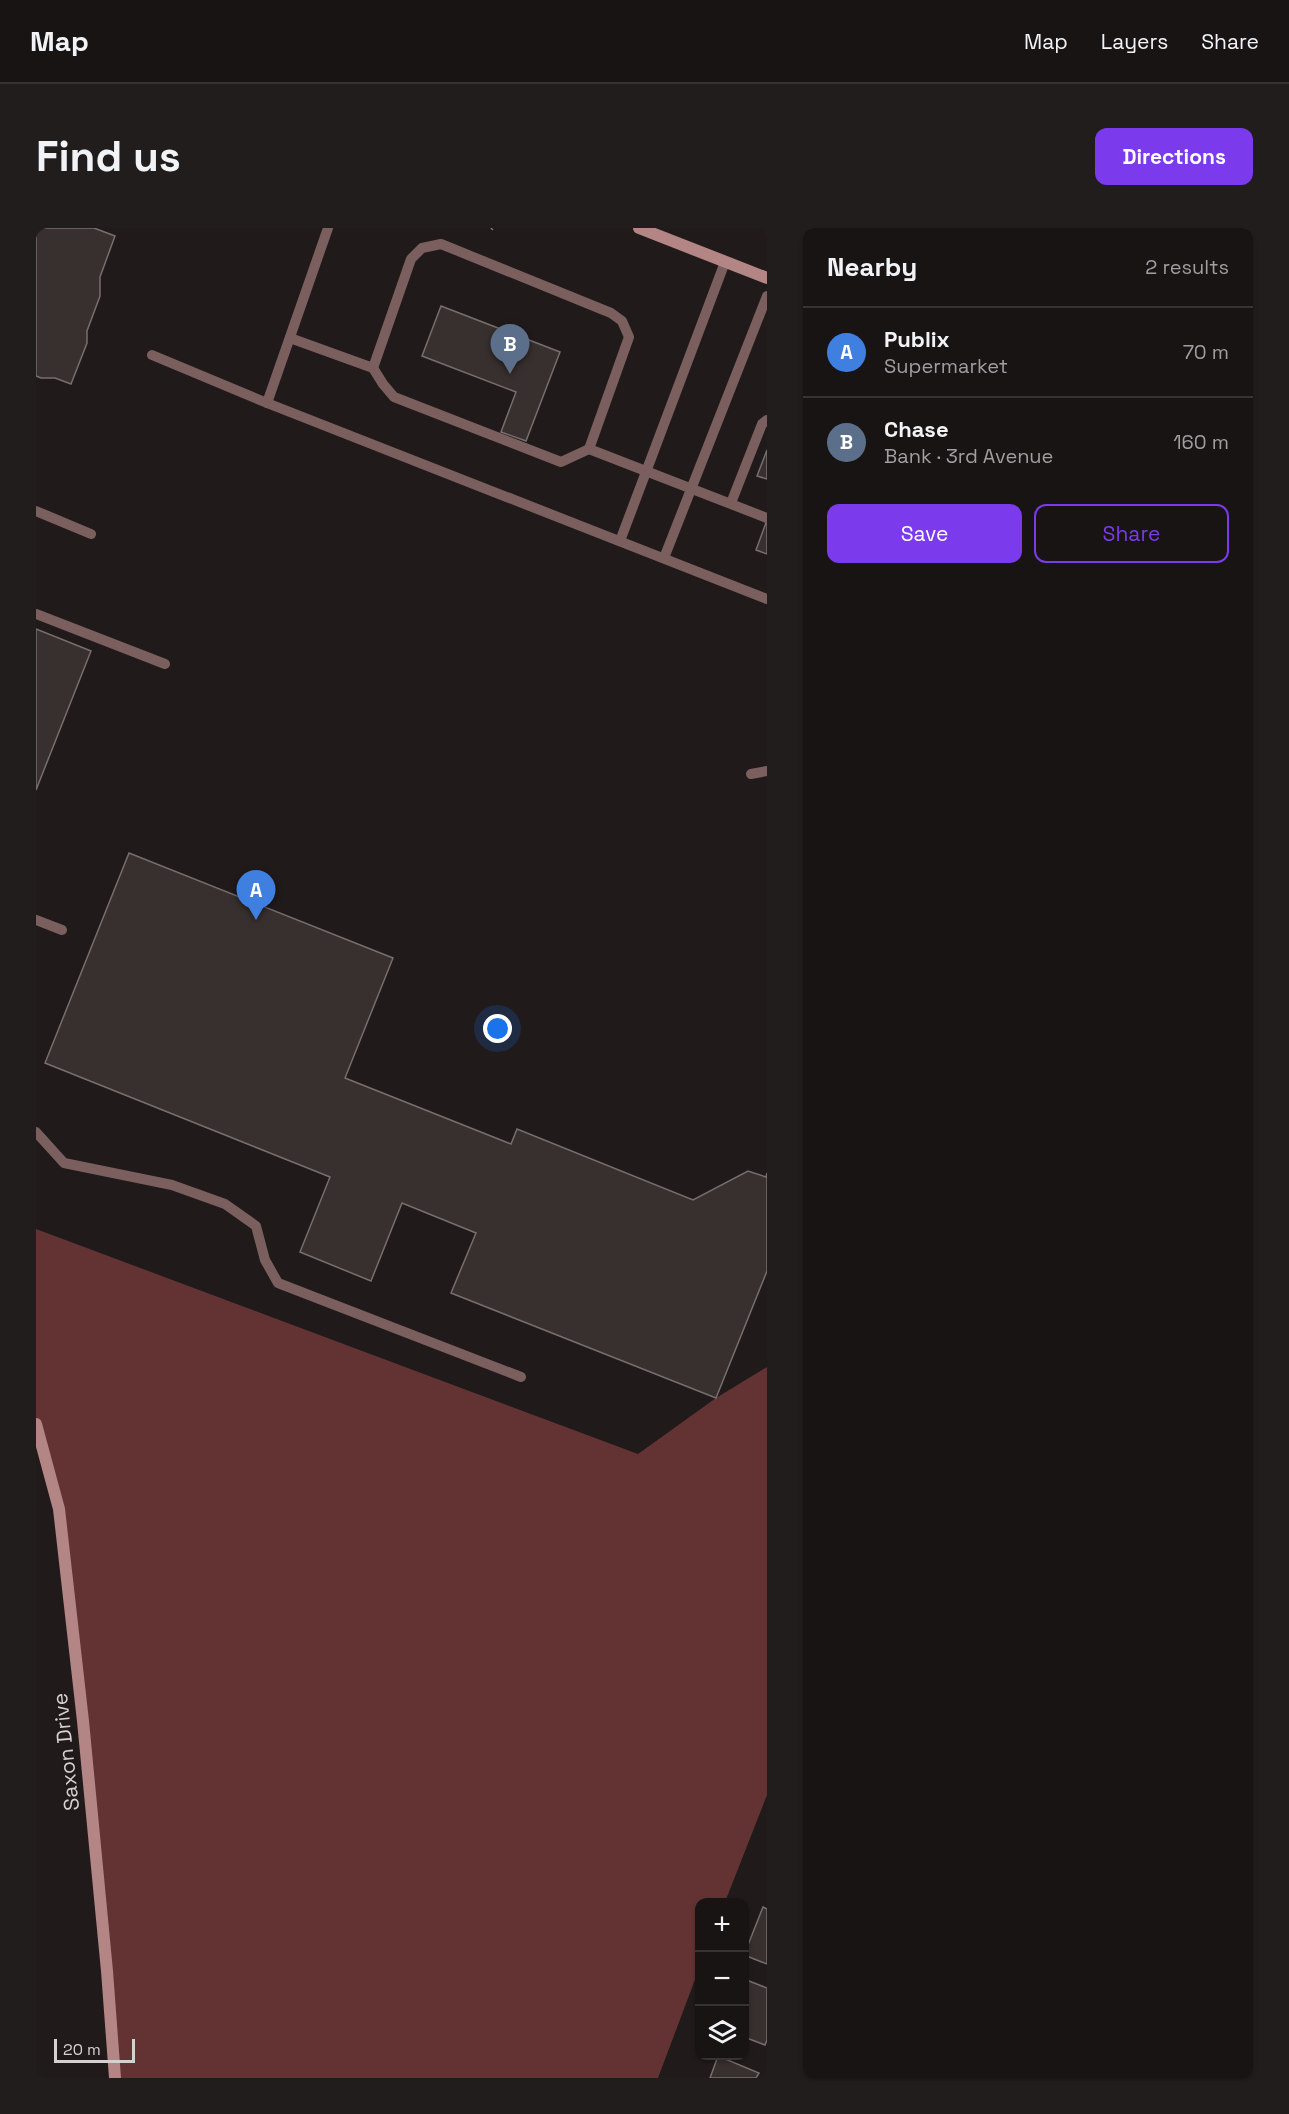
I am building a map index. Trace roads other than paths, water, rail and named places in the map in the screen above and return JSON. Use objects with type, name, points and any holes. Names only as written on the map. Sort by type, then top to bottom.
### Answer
[{"type":"street","points":[[639,228],[767,278]]},
{"type":"street","name":"Saxon Drive","points":[[36,1424],[59,1509],[83,1721],[115,2078]]},
{"type":"lane","points":[[267,403],[328,228]]},
{"type":"lane","points":[[373,368],[411,259],[422,248],[441,244],[611,313],[622,321],[629,337],[589,449]]},
{"type":"lane","points":[[620,541],[725,261]]},
{"type":"lane","points":[[664,558],[767,296]]},
{"type":"lane","points":[[290,338],[373,368],[394,397],[561,462],[589,449],[767,518]]},
{"type":"lane","points":[[152,355],[267,403],[767,599]]},
{"type":"lane","points":[[732,504],[762,424],[767,420]]},
{"type":"lane","points":[[36,511],[91,534]]},
{"type":"lane","points":[[36,614],[165,664]]},
{"type":"lane","points":[[751,774],[767,771]]},
{"type":"lane","points":[[36,920],[62,930]]},
{"type":"lane","points":[[36,1132],[64,1163],[172,1185],[225,1204],[256,1226],[266,1260],[278,1283],[521,1377]]},
{"type":"place","name":"Chase","points":[[510,374]]},
{"type":"place","name":"Publix","points":[[256,920]]}]
